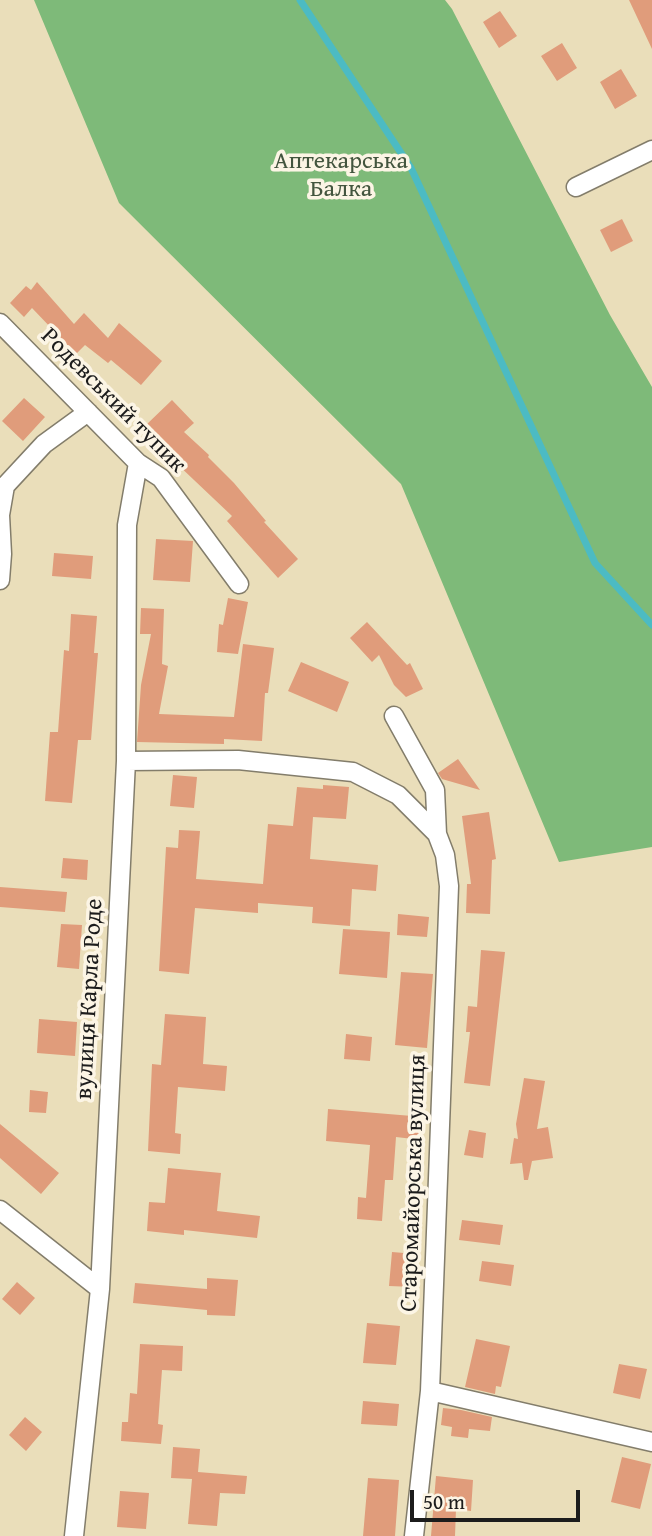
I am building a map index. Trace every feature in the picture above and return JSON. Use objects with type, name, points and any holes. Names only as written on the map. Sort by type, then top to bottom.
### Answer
[{"type":"street","points":[[576,187],[652,150]]},
{"type":"street","name":"Родевський тупик","points":[[0,323],[138,463],[161,478],[239,584]]},
{"type":"street","points":[[0,580],[0,516],[5,485],[44,444],[89,412]]},
{"type":"street","name":"вулиця Карла Роде","points":[[74,1536],[100,1289],[126,761],[127,525],[138,463]]},
{"type":"street","name":"Старомайорська вулиця","points":[[394,716],[435,790],[436,834]]},
{"type":"street","name":"Старомайорська вулиця","points":[[126,761],[238,760],[353,772],[398,795],[436,834],[445,855],[449,886],[430,1391],[414,1536]]},
{"type":"street","points":[[0,1210],[100,1289]]},
{"type":"street","points":[[430,1391],[652,1442]]},
{"type":"green space","name":"Аптекарська Балка","points":[[34,0],[445,0],[452,9],[610,315],[652,387],[652,847],[559,862],[401,484],[119,203]]},
{"type":"building","points":[[629,0],[652,0],[652,49]]},
{"type":"building","points":[[500,11],[517,36],[499,48],[483,22]]},
{"type":"building","points":[[562,43],[577,68],[557,81],[541,56]]},
{"type":"building","points":[[621,69],[637,96],[615,109],[600,82]]},
{"type":"building","points":[[622,219],[633,241],[611,252],[600,230]]},
{"type":"building","points":[[37,282],[74,324],[84,313],[108,338],[119,323],[162,361],[141,385],[111,360],[108,363],[85,345],[76,354],[32,308],[24,317],[10,303],[26,286],[31,290]]},
{"type":"building","points":[[24,398],[45,417],[23,441],[2,421]]},
{"type":"building","points":[[172,400],[194,423],[184,432],[209,455],[298,559],[278,578],[227,521],[232,516],[175,462],[177,459],[146,425]]},
{"type":"building","points":[[156,539],[193,541],[190,582],[153,580]]},
{"type":"building","points":[[54,553],[93,556],[91,579],[52,576]]},
{"type":"building","points":[[228,598],[248,602],[238,654],[217,652],[219,624],[223,625]]},
{"type":"building","points":[[141,608],[164,609],[162,664],[168,666],[159,714],[234,717],[243,644],[274,648],[268,693],[265,693],[262,741],[224,739],[224,744],[137,742],[141,685],[151,634],[140,634]]},
{"type":"building","points":[[71,614],[97,616],[94,653],[98,653],[91,740],[78,740],[72,803],[45,801],[50,732],[58,732],[64,650],[69,651]]},
{"type":"building","points":[[367,622],[407,665],[410,663],[423,689],[406,697],[394,685],[379,655],[372,662],[350,638]]},
{"type":"building","points":[[301,662],[349,682],[337,712],[288,691]]},
{"type":"building","points":[[458,759],[480,790],[442,779],[438,773]]},
{"type":"building","points":[[173,775],[197,777],[194,808],[170,806]]},
{"type":"building","points":[[323,785],[349,787],[346,819],[313,817],[310,859],[378,865],[376,891],[352,889],[350,926],[312,923],[313,907],[258,903],[258,913],[195,908],[189,974],[159,971],[166,847],[178,848],[179,830],[200,831],[196,879],[263,884],[268,824],[293,826],[297,787],[323,789]]},
{"type":"building","points":[[489,812],[496,859],[492,860],[490,914],[466,913],[467,884],[471,884],[462,816]]},
{"type":"building","points":[[63,858],[88,860],[87,880],[61,878]]},
{"type":"building","points":[[0,887],[67,892],[65,912],[0,907]]},
{"type":"building","points":[[398,914],[429,917],[427,937],[397,935]]},
{"type":"building","points":[[61,924],[82,925],[79,969],[57,967]]},
{"type":"building","points":[[343,929],[390,932],[387,978],[339,974]]},
{"type":"building","points":[[481,950],[505,952],[490,1086],[464,1083],[470,1032],[466,1032],[468,1006],[477,1007]]},
{"type":"building","points":[[401,972],[433,974],[427,1048],[395,1045]]},
{"type":"building","points":[[165,1014],[206,1017],[203,1064],[227,1066],[225,1091],[178,1087],[175,1133],[181,1134],[180,1154],[148,1151],[152,1064],[161,1065]]},
{"type":"building","points":[[39,1019],[77,1022],[75,1056],[37,1053]]},
{"type":"building","points":[[346,1034],[372,1037],[370,1061],[344,1059]]},
{"type":"building","points":[[524,1078],[545,1081],[537,1129],[548,1127],[553,1158],[532,1161],[528,1180],[524,1180],[522,1163],[510,1164],[514,1138],[518,1139],[516,1124]]},
{"type":"building","points":[[30,1090],[48,1092],[46,1113],[29,1112]]},
{"type":"building","points":[[328,1109],[424,1117],[422,1140],[396,1137],[393,1180],[385,1180],[382,1221],[357,1219],[358,1197],[366,1198],[370,1145],[326,1141]]},
{"type":"building","points":[[0,1124],[59,1173],[41,1194],[0,1158]]},
{"type":"building","points":[[469,1130],[486,1133],[483,1158],[464,1155]]},
{"type":"building","points":[[168,1168],[221,1173],[217,1211],[260,1216],[257,1238],[184,1230],[184,1235],[147,1231],[149,1202],[165,1203]]},
{"type":"building","points":[[462,1220],[503,1225],[500,1245],[459,1240]]},
{"type":"building","points":[[392,1252],[416,1254],[414,1287],[389,1286]]},
{"type":"building","points":[[482,1261],[514,1265],[511,1286],[479,1281]]},
{"type":"building","points":[[207,1278],[238,1280],[235,1316],[207,1315],[207,1310],[133,1303],[135,1283],[207,1289]]},
{"type":"building","points":[[17,1282],[35,1298],[20,1315],[2,1299]]},
{"type":"building","points":[[367,1323],[400,1326],[396,1365],[363,1363]]},
{"type":"building","points":[[476,1339],[510,1346],[501,1387],[496,1386],[495,1394],[465,1387]]},
{"type":"building","points":[[140,1344],[183,1346],[182,1371],[162,1370],[158,1424],[163,1425],[161,1444],[121,1441],[122,1422],[128,1422],[130,1393],[137,1394]]},
{"type":"building","points":[[619,1364],[647,1369],[640,1399],[613,1393]]},
{"type":"building","points":[[363,1401],[399,1404],[397,1426],[361,1424]]},
{"type":"building","points":[[443,1408],[492,1417],[490,1431],[469,1429],[468,1438],[451,1436],[452,1427],[441,1425]]},
{"type":"building","points":[[25,1417],[42,1432],[26,1451],[9,1435]]},
{"type":"building","points":[[173,1447],[200,1449],[198,1472],[247,1476],[245,1494],[220,1493],[217,1526],[188,1524],[192,1479],[171,1478]]},
{"type":"building","points":[[622,1457],[651,1464],[640,1509],[611,1502]]},
{"type":"building","points":[[436,1476],[473,1480],[471,1511],[456,1509],[455,1536],[431,1536]]},
{"type":"building","points":[[368,1478],[399,1480],[395,1536],[363,1536]]},
{"type":"building","points":[[120,1491],[149,1493],[146,1529],[117,1527]]},
{"type":"waterway","points":[[300,0],[411,168],[595,563],[652,625]]}]
